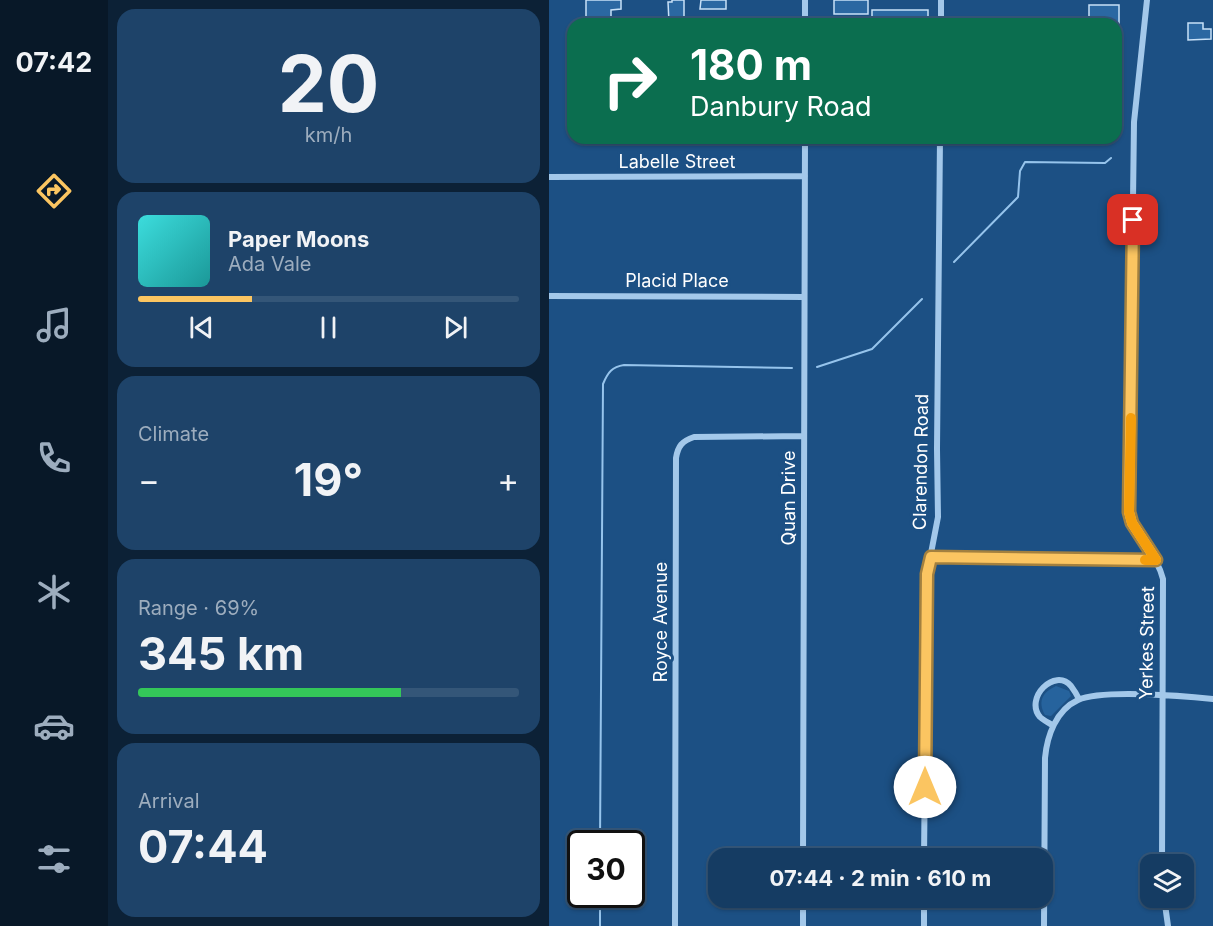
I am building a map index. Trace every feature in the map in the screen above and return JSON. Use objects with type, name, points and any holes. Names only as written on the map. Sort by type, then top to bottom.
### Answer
[{"type":"street","points":[[805,0],[805,18]]},
{"type":"street","points":[[941,0],[941,18]]},
{"type":"street","name":"Yerkes Street","points":[[1147,0],[1137,77],[1134,126],[1129,512],[1132,523],[1156,560],[1163,579],[1162,854]]},
{"type":"street","name":"Quan Drive","points":[[803,848],[805,144]]},
{"type":"street","name":"Clarendon Road","points":[[924,848],[927,574],[938,517],[940,144]]},
{"type":"street","name":"Labelle Street","points":[[549,177],[805,176]]},
{"type":"street","name":"Placid Place","points":[[549,296],[804,297]]},
{"type":"street","name":"Royce Avenue","points":[[675,926],[677,450],[686,440],[694,437],[804,436]]},
{"type":"street","points":[[931,557],[1156,560]]},
{"type":"street","points":[[1052,725],[1040,717],[1036,707],[1037,697],[1042,688],[1052,682],[1063,681],[1070,685],[1079,699]]},
{"type":"street","points":[[1044,926],[1045,758],[1046,743],[1052,725],[1079,699],[1106,695],[1161,695],[1213,699]]},
{"type":"street","points":[[803,908],[803,926]]},
{"type":"street","points":[[924,908],[924,926]]},
{"type":"street","points":[[1166,908],[1168,926]]},
{"type":"shaded area","points":[[1056,686],[1069,691],[1071,696],[1051,716],[1045,715],[1042,705],[1043,698]]},
{"type":"building","points":[[586,0],[621,0],[621,9],[611,10],[611,18],[586,18]]},
{"type":"building","points":[[672,0],[684,0],[684,18],[669,18],[668,2]]},
{"type":"building","points":[[701,0],[726,0],[726,9],[700,9]]},
{"type":"building","points":[[834,0],[868,0],[868,14],[834,14]]},
{"type":"building","points":[[1089,5],[1119,5],[1119,18],[1089,18]]},
{"type":"building","points":[[872,10],[928,10],[928,18],[872,18]]},
{"type":"building","points":[[1188,23],[1203,23],[1203,29],[1211,29],[1211,39],[1188,40]]},
{"type":"waterway","points":[[954,262],[1018,197],[1020,171],[1025,162],[1105,163],[1111,158]]},
{"type":"waterway","points":[[817,367],[872,349],[922,299]]},
{"type":"waterway","points":[[600,830],[603,384],[611,371],[624,365],[792,368]]},
{"type":"waterway","points":[[600,908],[600,926]]},
{"type":"slow traffic","points":[[1131,418],[1129,512],[1132,523],[1156,560],[1145,560]]},
{"type":"route","points":[[925,787],[927,574],[931,557],[1156,560],[1132,523],[1129,512],[1133,220]]}]
